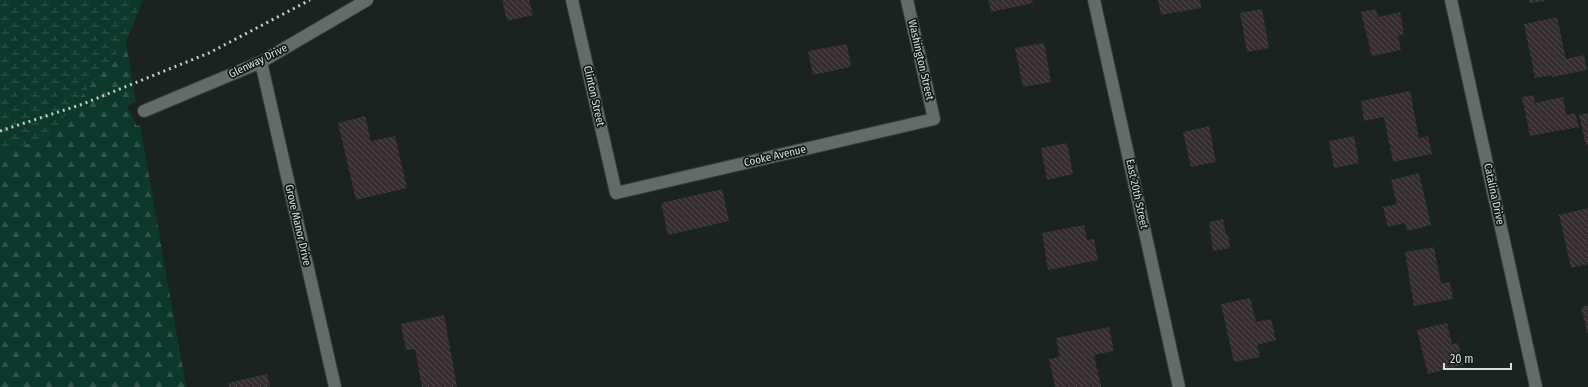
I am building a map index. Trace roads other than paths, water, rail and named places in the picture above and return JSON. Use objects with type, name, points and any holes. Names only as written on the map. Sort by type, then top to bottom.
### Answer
[{"type":"street","name":"Glenway Drive","points":[[144,111],[261,62],[368,0]]},
{"type":"street","name":"Clinton Street","points":[[572,0],[616,193]]},
{"type":"street","name":"Washington Street","points":[[908,0],[934,119]]},
{"type":"street","name":"East 20th Street","points":[[1094,0],[1179,387]]},
{"type":"street","name":"Catalina Drive","points":[[1451,0],[1536,387]]},
{"type":"street","name":"Grove Manor Drive","points":[[261,62],[335,387]]},
{"type":"street","name":"Cooke Avenue","points":[[616,193],[934,119]]},
{"type":"railway","points":[[0,131],[83,104],[209,53],[310,0]]}]
